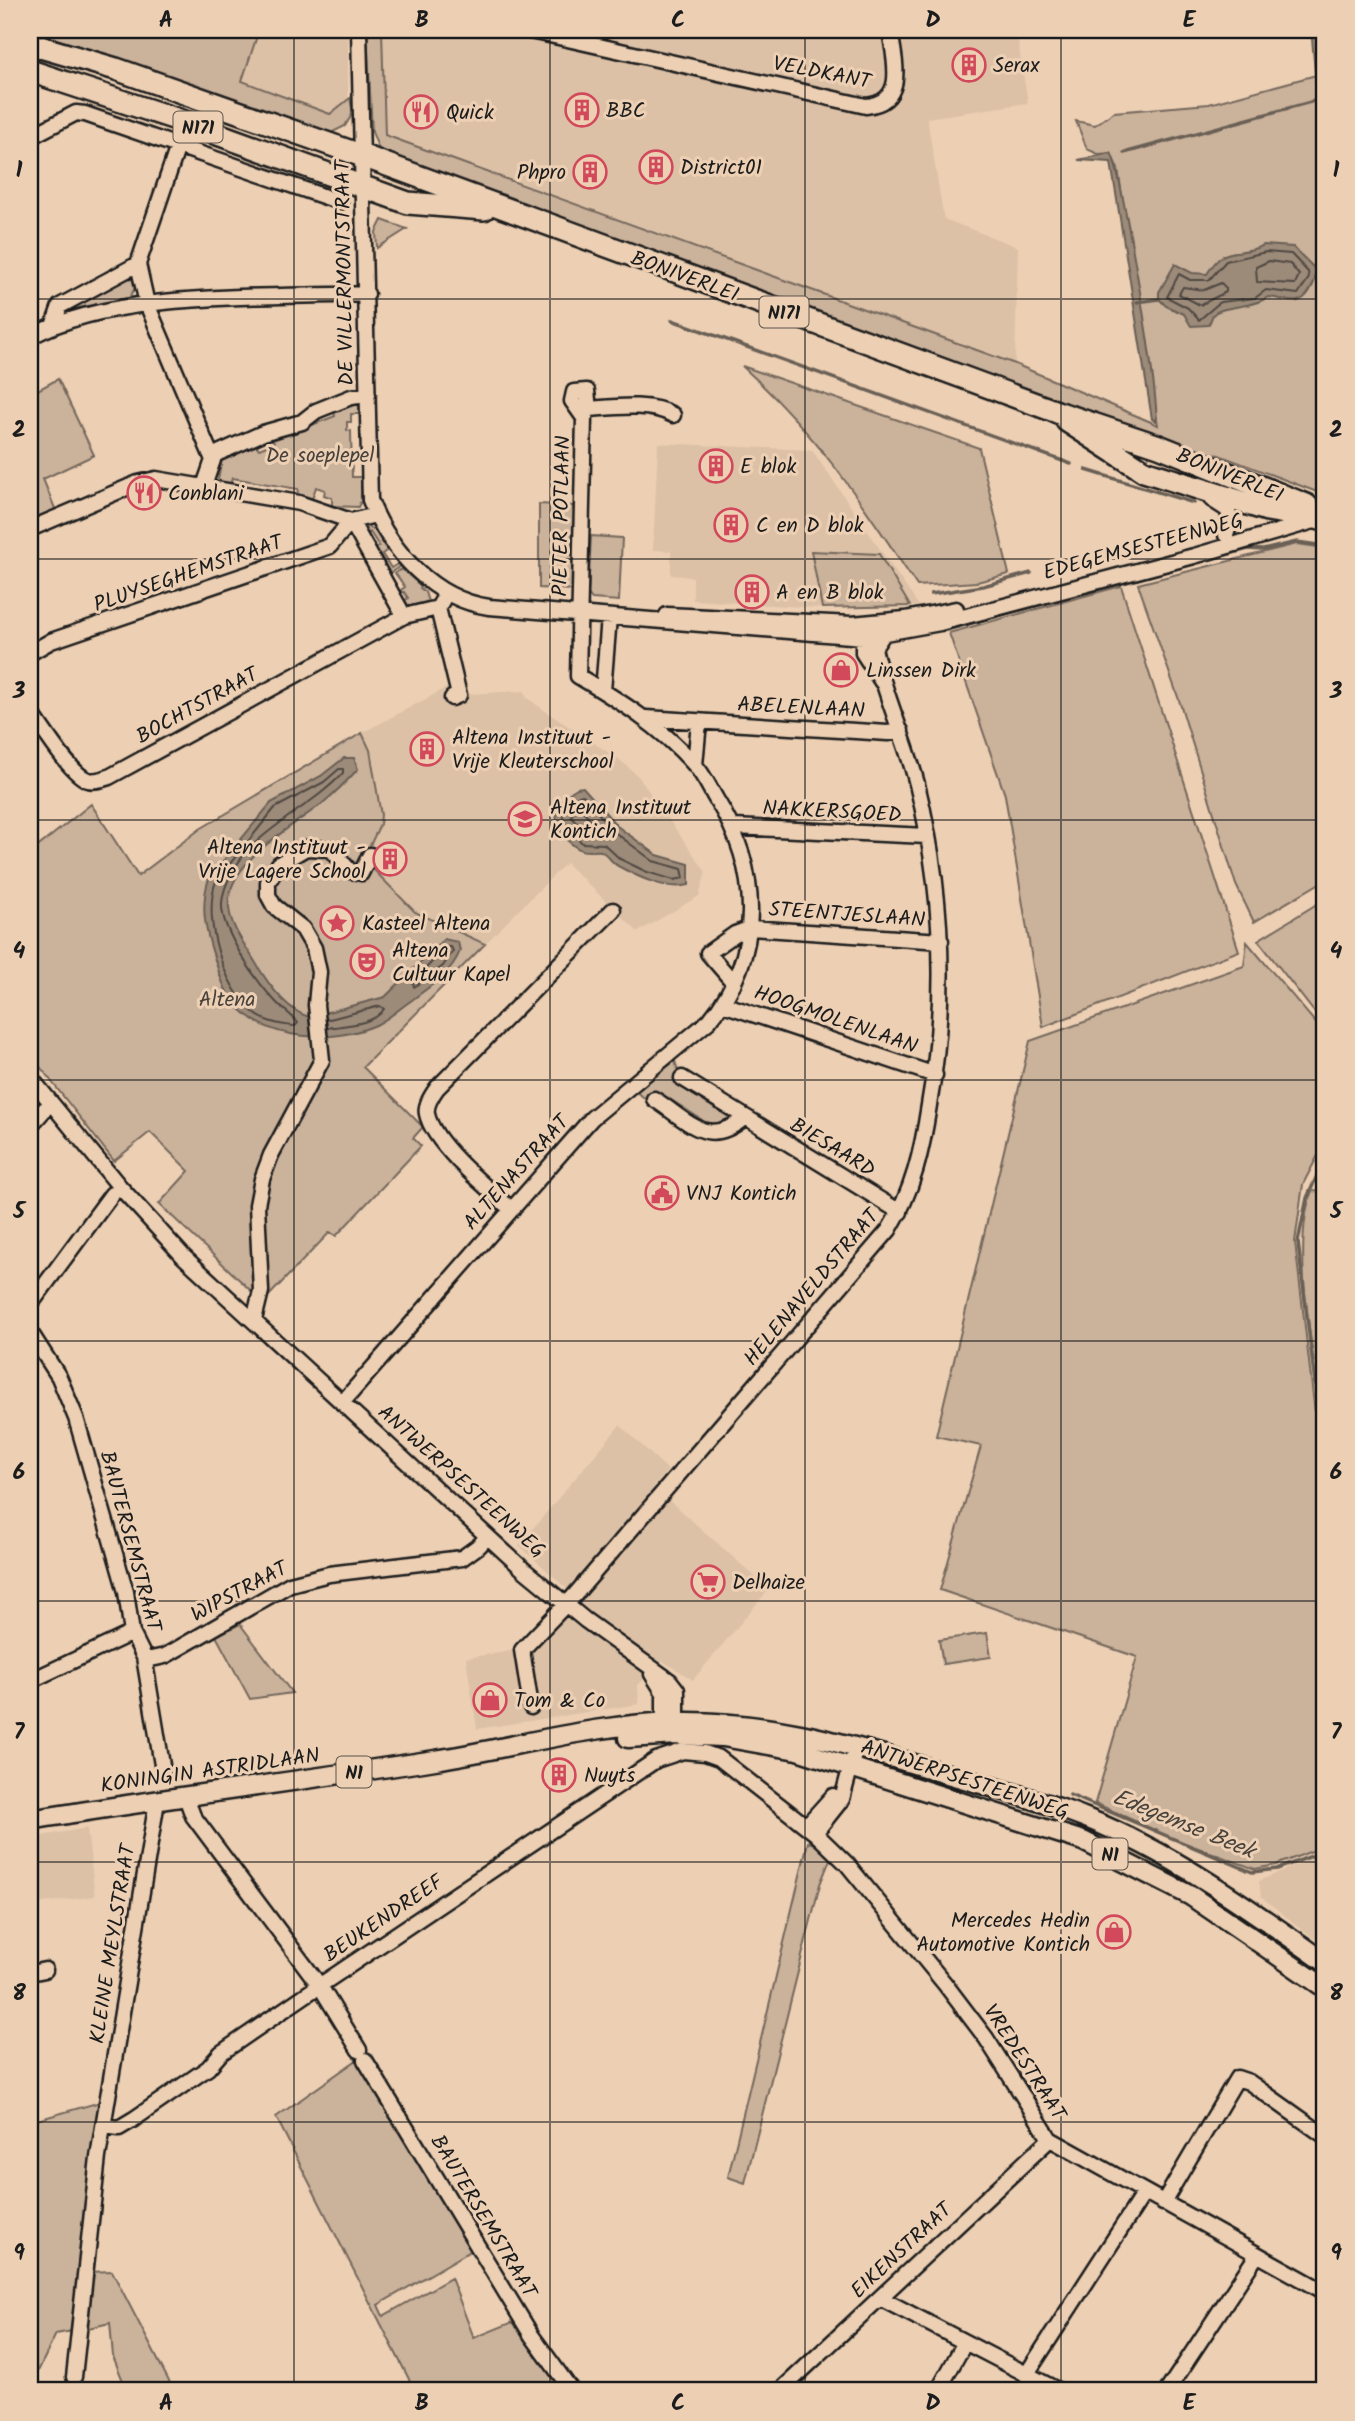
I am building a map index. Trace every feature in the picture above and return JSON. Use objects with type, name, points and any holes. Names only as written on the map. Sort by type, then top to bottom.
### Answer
[{"type":"highway","name":"N171","points":[[30,44],[116,69],[363,156]]},
{"type":"highway","name":"N171","points":[[30,71],[205,129],[365,188]]},
{"type":"highway","name":"BONIVERLEI","points":[[363,156],[1057,412],[1159,446],[1320,514]]},
{"type":"highway","name":"BONIVERLEI","points":[[365,188],[408,203],[511,212]]},
{"type":"highway","name":"BONIVERLEI","points":[[1057,412],[1144,471],[1267,510],[1320,514]]},
{"type":"main road","name":"ANTWERPSESTEENWEG","points":[[671,1729],[772,1728],[853,1746],[1029,1797],[1090,1820],[1163,1856],[1236,1898],[1325,1962]]},
{"type":"main road","name":"KONINGIN ASTRIDLAAN","points":[[30,1820],[521,1746],[538,1749],[671,1729]]},
{"type":"main road","name":"ANTWERPSESTEENWEG","points":[[671,1729],[782,1747],[847,1765],[1070,1837],[1154,1874],[1222,1914],[1325,1988]]},
{"type":"street","name":"DE VILLERMONTSTRAAT","points":[[359,30],[365,188],[370,500],[376,515]]},
{"type":"street","name":"VELDKANT","points":[[524,30],[555,33],[866,106],[887,99],[895,87],[897,72],[890,30]]},
{"type":"street","points":[[30,137],[76,113],[340,202]]},
{"type":"street","points":[[177,146],[138,264],[147,303],[212,456],[213,468],[204,486]]},
{"type":"street","points":[[54,323],[60,306],[138,264]]},
{"type":"street","points":[[30,337],[54,323],[147,303],[367,295]]},
{"type":"street","points":[[212,456],[263,433],[302,422],[316,411],[351,397],[368,395]]},
{"type":"street","name":"PIETER POTLAAN","points":[[580,615],[588,408],[662,409],[673,415]]},
{"type":"street","points":[[30,529],[143,481],[159,480],[299,503],[351,521],[376,515]]},
{"type":"street","name":"BONIVERLEI","points":[[1192,488],[1228,510],[1230,523],[1226,535]]},
{"type":"street","name":"EDEGEMSESTEENWEG","points":[[922,621],[1226,535],[1283,520],[1320,514]]},
{"type":"street","name":"EDEGEMSESTEENWEG","points":[[648,620],[686,614],[882,627],[922,621],[1194,556],[1320,514]]},
{"type":"street","name":"EDEGEMSESTEENWEG","points":[[376,515],[402,556],[419,573],[447,592],[484,606],[863,636]]},
{"type":"street","points":[[351,521],[404,615],[438,608]]},
{"type":"street","name":"PLUYSEGHEMSTRAAT","points":[[30,653],[51,641],[330,546],[351,521]]},
{"type":"street","points":[[447,592],[438,608],[458,695],[452,698]]},
{"type":"street","name":"BOCHTSTRAAT","points":[[30,711],[76,772],[89,780],[109,777],[404,615]]},
{"type":"street","name":"ALTENASTRAAT","points":[[342,1403],[592,1118],[676,1052],[723,1004],[734,984],[751,928],[750,882],[734,827],[695,765],[646,718],[578,676],[580,615]]},
{"type":"street","points":[[603,691],[609,617]]},
{"type":"street","points":[[863,636],[866,630],[882,627]]},
{"type":"street","name":"HELENAVELDSTRAAT","points":[[531,1707],[522,1650],[566,1604],[889,1230],[900,1212],[919,1161],[935,1075],[941,1010],[938,894],[928,836],[901,731],[874,648],[882,627]]},
{"type":"street","name":"HELENAVELDSTRAAT","points":[[863,636],[863,653],[884,685]]},
{"type":"street","name":"ABELENLAAN","points":[[646,718],[888,733],[901,731]]},
{"type":"street","points":[[695,765],[699,722]]},
{"type":"street","name":"NAKKERSGOED","points":[[734,827],[928,836]]},
{"type":"street","points":[[254,1320],[261,1290],[257,1205],[262,1179],[271,1155],[322,1060],[317,1016],[319,972],[314,948],[303,929],[270,901],[267,889],[270,875],[279,864],[306,848],[331,849],[350,871],[361,873],[370,855]]},
{"type":"street","points":[[511,1209],[456,1160],[429,1118],[428,1106],[437,1088],[612,910]]},
{"type":"street","points":[[734,984],[708,953],[735,934],[751,928]]},
{"type":"street","name":"STEENTJESLAAN","points":[[751,928],[941,941]]},
{"type":"street","name":"HOOGMOLENLAAN","points":[[723,1004],[935,1075]]},
{"type":"street","name":"ANTWERPSESTEENWEG","points":[[30,1077],[120,1187],[175,1247],[483,1540],[647,1667],[665,1677],[677,1690],[671,1729]]},
{"type":"street","name":"BIESAARD","points":[[682,1078],[900,1212]]},
{"type":"street","points":[[654,1099],[708,1133],[724,1133],[744,1118]]},
{"type":"street","points":[[30,1126],[45,1109]]},
{"type":"street","points":[[30,1305],[113,1194]]},
{"type":"street","name":"BAUTERSEMSTRAAT","points":[[30,1332],[59,1377],[71,1403],[126,1592],[132,1633],[144,1657],[163,1771]]},
{"type":"street","name":"WIPSTRAAT","points":[[144,1657],[165,1656],[290,1584],[329,1574],[462,1558],[483,1540]]},
{"type":"street","points":[[30,1681],[132,1633]]},
{"type":"street","points":[[811,1830],[833,1797],[853,1746]]},
{"type":"street","name":"VREDESTRAAT","points":[[693,1751],[719,1758],[811,1830],[847,1864],[945,1983],[986,2038],[1051,2139],[1325,2292]]},
{"type":"street","name":"BEUKENDREEF","points":[[104,2126],[119,2127],[134,2119],[208,2068],[221,2053],[656,1760],[693,1751]]},
{"type":"street","name":"BAUTERSEMSTRAAT","points":[[186,1797],[193,1816],[320,1986],[532,2336],[572,2391]]},
{"type":"street","name":"KLEINE MEYLSTRAAT","points":[[104,2126],[157,1801]]},
{"type":"street","points":[[30,1973],[45,1970]]},
{"type":"street","points":[[1163,2203],[1237,2078],[1250,2082],[1325,2136]]},
{"type":"street","points":[[74,2377],[104,2126]]},
{"type":"street","name":"EIKENSTRAAT","points":[[780,2391],[1051,2139]]},
{"type":"street","points":[[1026,2375],[1144,2193]]},
{"type":"street","points":[[1167,2391],[1257,2255]]},
{"type":"street","points":[[880,2298],[1059,2391]]},
{"type":"street","points":[[938,2391],[964,2344]]},
{"type":"shaded area","points":[[259,30],[348,30],[348,102],[330,114],[241,81]]},
{"type":"shaded area","points":[[382,30],[1016,30],[1028,103],[927,118],[944,219],[1018,247],[1015,364],[385,135]]},
{"type":"shaded area","points":[[658,443],[812,450],[919,606],[818,608],[693,600],[693,577],[671,575],[671,551],[653,550]]},
{"type":"shaded area","name":"Altena Instituut Kontich","points":[[450,686],[465,694],[525,691],[526,697],[548,713],[620,760],[638,776],[706,872],[699,896],[638,932],[566,863],[485,944],[415,912],[372,867],[368,850],[380,824],[381,815],[370,750],[362,733]]},
{"type":"shaded area","points":[[620,1425],[668,1470],[654,1487],[769,1589],[693,1680],[663,1661],[638,1685],[639,1704],[477,1729],[466,1658],[510,1651],[567,1589],[519,1545]]},
{"type":"shaded area","points":[[87,1828],[95,1896],[30,1905],[30,1838]]},
{"type":"shaded area","points":[[1325,1852],[1325,1947],[1261,1897],[1259,1881]]},
{"type":"green space","points":[[30,30],[259,30],[242,81],[330,114],[350,98],[353,113],[345,126],[331,133]]},
{"type":"green space","points":[[367,30],[382,30],[385,135],[1015,364],[1158,425],[1118,169],[1111,153],[1098,154],[1087,149],[1076,121],[1095,125],[1114,112],[1209,104],[1316,75],[1317,118],[1325,155],[1325,495],[1214,453],[1213,459],[1078,406],[1059,403],[380,152],[372,132]]},
{"type":"green space","points":[[1325,31],[1325,132],[1318,34]]},
{"type":"green space","points":[[382,220],[407,229],[377,248],[376,232]]},
{"type":"green space","points":[[127,277],[133,280],[135,288],[129,298],[69,310]]},
{"type":"green space","points":[[742,366],[979,448],[1009,574],[977,582],[917,586],[857,497],[816,443]]},
{"type":"green space","points":[[58,379],[94,455],[43,479],[56,511],[30,523],[30,394]]},
{"type":"green space","name":"De soeplepel","points":[[359,403],[359,414],[351,414],[351,422],[347,422],[347,430],[351,431],[352,477],[361,477],[361,501],[358,507],[332,506],[332,498],[324,495],[325,490],[316,487],[312,499],[297,497],[298,489],[232,478],[230,486],[223,485],[218,479],[222,459],[256,445],[259,449],[274,443],[273,440],[335,416],[334,411]]},
{"type":"green space","points":[[539,504],[573,506],[576,519],[572,590],[539,588]]},
{"type":"green space","points":[[364,526],[379,531],[389,549],[382,554],[391,568],[399,563],[401,566],[385,576],[373,550],[379,546],[370,532],[362,537]]},
{"type":"green space","points":[[591,536],[622,538],[619,601],[592,599],[588,594]]},
{"type":"green space","points":[[1297,544],[1325,548],[1325,880],[1254,922],[1236,885],[1179,700],[1138,584]]},
{"type":"green space","points":[[811,551],[879,554],[910,606],[822,608]]},
{"type":"green space","points":[[402,569],[421,586],[429,605],[411,608],[404,601],[408,598],[404,592],[398,592],[405,587],[395,573]]},
{"type":"green space","points":[[1121,586],[1239,951],[1043,1027],[1005,795],[949,633]]},
{"type":"green space","name":"Altena","points":[[362,733],[370,750],[381,815],[380,824],[368,850],[377,855],[372,868],[415,912],[485,944],[363,1067],[423,1127],[413,1138],[421,1146],[336,1236],[330,1232],[263,1302],[159,1204],[189,1171],[150,1132],[114,1161],[30,1054],[30,853],[91,804],[138,876],[200,829]]},
{"type":"green space","points":[[1325,899],[1325,1026],[1258,940]]},
{"type":"green space","points":[[1247,942],[1325,1034],[1325,1142],[1303,1184],[1295,1242],[1321,1464],[1325,1476],[1325,1846],[1276,1865],[1255,1869],[1174,1839],[1095,1803],[1137,1657],[940,1590],[981,1446],[936,1436],[1030,1041],[1244,966]]},
{"type":"green space","points":[[675,1061],[679,1074],[676,1084],[717,1110],[722,1108],[731,1116],[728,1124],[704,1126],[702,1120],[662,1094],[656,1095],[651,1102],[634,1091]]},
{"type":"green space","points":[[1312,1191],[1325,1192],[1325,1437],[1304,1277],[1303,1245]]},
{"type":"green space","points":[[240,1624],[292,1693],[250,1699],[216,1636]]},
{"type":"green space","points":[[987,1633],[991,1657],[943,1664],[939,1640]]},
{"type":"green space","points":[[808,1842],[834,1850],[820,1884],[745,2183],[728,2177]]},
{"type":"green space","points":[[361,2057],[472,2250],[378,2305],[383,2316],[451,2278],[474,2338],[518,2320],[568,2391],[415,2391],[276,2117]]},
{"type":"green space","points":[[100,2102],[78,2330],[56,2334],[30,2388],[30,2122]]},
{"type":"green space","points":[[112,2271],[174,2391],[127,2391],[113,2356],[110,2323],[84,2329],[90,2272]]},
{"type":"water","points":[[1311,30],[1317,30],[1324,88],[1322,114],[1325,155],[1318,109]]},
{"type":"water","points":[[1111,153],[1123,199],[1139,287],[1156,421],[1152,419],[1111,162],[1078,160]]},
{"type":"water","points":[[1264,245],[1293,247],[1316,270],[1313,284],[1305,297],[1291,301],[1268,297],[1262,301],[1216,312],[1208,325],[1191,326],[1184,314],[1166,306],[1159,299],[1159,292],[1175,264],[1192,273],[1207,274],[1226,254]]},
{"type":"water","points":[[344,758],[354,758],[358,769],[323,803],[263,847],[238,876],[230,891],[229,907],[242,942],[277,994],[292,1008],[309,1017],[385,997],[444,939],[458,942],[460,951],[439,979],[381,1023],[340,1035],[300,1036],[262,1025],[246,1015],[233,1001],[222,980],[208,937],[204,908],[206,888],[209,878],[271,803],[321,776]]},
{"type":"water","points":[[583,787],[617,826],[657,855],[689,864],[689,885],[671,886],[652,882],[618,866],[601,851],[581,850],[570,842],[559,827],[557,811],[567,795]]},
{"type":"waterway","points":[[1124,153],[1318,100]]},
{"type":"waterway","points":[[1316,272],[1325,271]]},
{"type":"waterway","points":[[1137,302],[1159,299]]},
{"type":"waterway","points":[[672,320],[1071,464]]},
{"type":"waterway","points":[[1086,470],[1194,503]]},
{"type":"waterway","points":[[1133,580],[1248,549],[1263,550],[1297,542],[1325,546]]},
{"type":"waterway","points":[[931,594],[983,586],[1031,573]]},
{"type":"waterway","points":[[946,630],[1093,590]]},
{"type":"waterway","name":"Edegemse Beek","points":[[1325,1158],[1307,1198],[1298,1242],[1325,1466]]},
{"type":"waterway","name":"Edegemse Beek","points":[[1070,1795],[1252,1872],[1277,1869],[1325,1851]]},
{"type":"place","name":"Serax","points":[[969,65]]},
{"type":"place","name":"BBC","points":[[582,110]]},
{"type":"place","name":"Quick","points":[[421,112]]},
{"type":"place","name":"District01","points":[[656,167]]},
{"type":"place","name":"Phpro","points":[[590,172]]},
{"type":"place","name":"E blok","points":[[716,466]]},
{"type":"place","name":"Conblani","points":[[144,493]]},
{"type":"place","name":"C en D blok","points":[[731,525]]},
{"type":"place","name":"A en B blok","points":[[752,592]]},
{"type":"place","name":"Linssen Dirk","points":[[841,670]]},
{"type":"place","name":"Altena Instituut - Vrije Kleuterschool","points":[[427,749]]},
{"type":"place","name":"Altena Instituut Kontich","points":[[525,819]]},
{"type":"place","name":"Altena Instituut - Vrije Lagere School","points":[[390,859]]},
{"type":"place","name":"Kasteel Altena","points":[[337,923]]},
{"type":"place","name":"Altena Cultuur Kapel","points":[[367,962]]},
{"type":"place","name":"VNJ Kontich","points":[[662,1193]]},
{"type":"place","name":"Delhaize","points":[[708,1582]]},
{"type":"place","name":"Tom & Co","points":[[490,1700]]},
{"type":"place","name":"Nuyts","points":[[559,1775]]},
{"type":"place","name":"Mercedes Hedin Automotive Kontich","points":[[1114,1932]]}]
